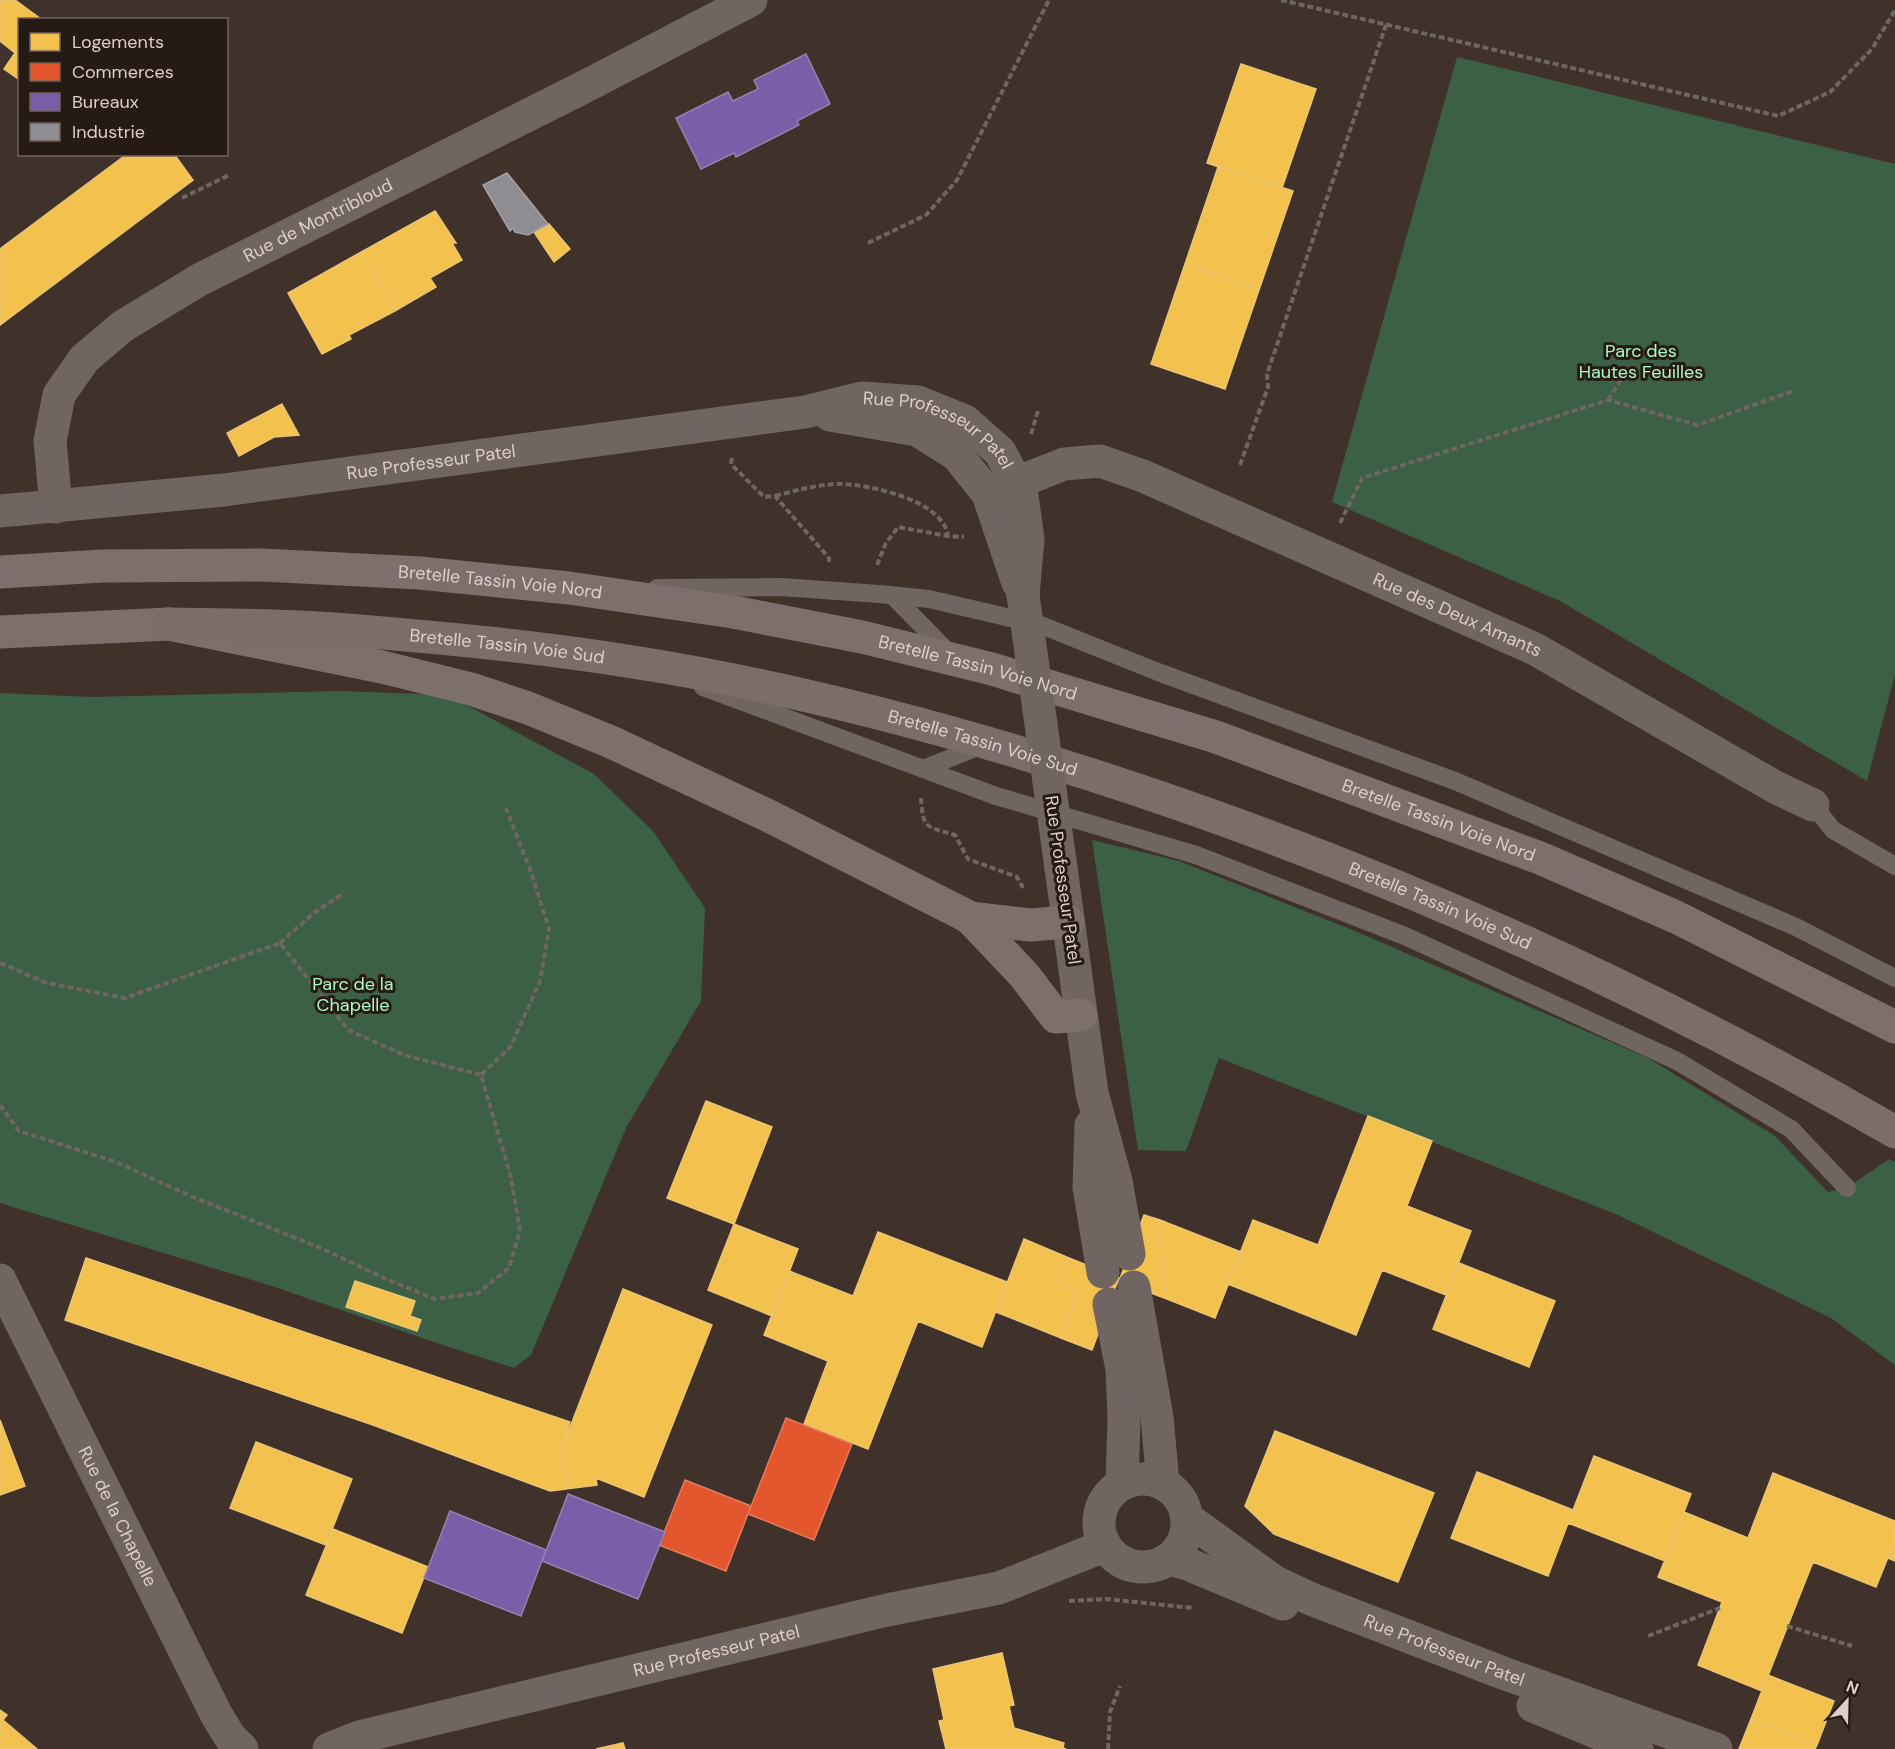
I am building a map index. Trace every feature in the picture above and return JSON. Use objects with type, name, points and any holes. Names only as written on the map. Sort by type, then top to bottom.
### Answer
[{"type":"highway","name":"Bretelle Tassin Voie Sud","points":[[169,624],[330,629],[536,648],[637,662],[745,682],[988,742],[1175,802],[1427,898],[1688,1020],[1818,1087],[1895,1132]]},
{"type":"main road","name":"Bretelle Tassin Voie Nord","points":[[0,572],[103,566],[262,565],[420,573],[569,588],[733,612],[956,660],[1216,736],[1540,858],[1676,917],[1895,1027]]},
{"type":"main road","name":"Bretelle Tassin Voie Sud","points":[[0,632],[169,624]]},
{"type":"main road","points":[[169,624],[382,667],[471,689],[528,708],[611,742],[767,815],[970,918],[1024,975],[1056,1017],[1081,1015]]},
{"type":"main road","points":[[970,918],[1030,925],[1068,922]]},
{"type":"street","name":"Rue de Montribloud","points":[[56,507],[50,441],[59,395],[84,359],[123,326],[199,280],[584,87],[751,0]]},
{"type":"street","name":"Rue Professeur Patel","points":[[56,507],[224,490],[805,412],[862,398],[918,402],[965,422],[1000,452],[1002,488],[1022,496],[1028,539],[1023,595],[1092,1093],[1116,1180],[1116,1263]]},
{"type":"street","name":"Rue des Deux Amants","points":[[1002,488],[1064,464],[1100,461],[1143,476],[1535,649],[1775,787],[1812,805]]},
{"type":"street","points":[[0,511],[56,507]]},
{"type":"street","name":"Rue de la Chapelle","points":[[0,1280],[216,1714],[230,1737],[243,1749]]},
{"type":"street","points":[[1122,1483],[1124,1419],[1122,1295],[1157,1417],[1163,1483]]},
{"type":"street","points":[[1136,1479],[1149,1479],[1163,1483],[1175,1492],[1184,1505],[1188,1519],[1186,1534],[1180,1548],[1170,1559],[1157,1566],[1142,1568],[1127,1565],[1114,1558],[1104,1546],[1099,1533],[1098,1518],[1107,1498],[1122,1483],[1136,1479]]},
{"type":"street","name":"Rue Professeur Patel","points":[[1188,1519],[1275,1582],[1311,1599],[1503,1673],[1716,1749]]},
{"type":"street","name":"Rue Professeur Patel","points":[[329,1749],[382,1731],[887,1610],[999,1588],[1104,1546]]},
{"type":"street","name":"Rue Professeur Patel","points":[[1170,1559],[1190,1564],[1637,1749]]},
{"type":"lane","points":[[569,588],[781,587],[929,599],[1041,625],[1158,672],[1455,781],[1796,927],[1895,978]]},
{"type":"lane","points":[[893,596],[956,660]]},
{"type":"lane","points":[[637,662],[996,796],[1197,855],[1405,936],[1677,1061],[1791,1129],[1847,1188]]},
{"type":"lane","points":[[923,769],[988,742]]},
{"type":"lane","name":"Rue des Deux Amants","points":[[1812,805],[1833,830],[1895,866]]},
{"type":"path","points":[[868,243],[926,215],[957,180],[1049,0]]},
{"type":"path","points":[[1281,0],[1778,116],[1830,92],[1872,49],[1895,10]]},
{"type":"path","points":[[1240,465],[1268,387],[1268,374],[1386,25]]},
{"type":"path","points":[[182,198],[230,175]]},
{"type":"path","points":[[1608,400],[1629,367]]},
{"type":"path","points":[[1324,556],[1362,478],[1608,400],[1697,425],[1793,391]]},
{"type":"path","points":[[733,455],[731,464],[764,497],[806,487],[841,484],[883,490],[933,510],[946,528],[948,536]]},
{"type":"path","points":[[775,496],[829,558],[829,566]]},
{"type":"path","points":[[874,571],[886,543],[898,527],[973,538]]},
{"type":"path","points":[[922,803],[923,821],[928,827],[955,835],[968,860],[1017,877],[1026,894]]},
{"type":"path","points":[[481,1075],[511,1046],[540,981],[549,929],[531,872],[506,808]]},
{"type":"path","points":[[0,963],[47,983],[125,998],[280,943],[314,913],[344,893]]},
{"type":"path","points":[[280,943],[348,1030],[404,1055],[481,1075]]},
{"type":"path","points":[[0,1106],[19,1131],[116,1162],[435,1299],[478,1293],[509,1268],[520,1231],[511,1178],[481,1075]]},
{"type":"path","points":[[1068,1601],[1106,1599],[1202,1608]]},
{"type":"path","points":[[1648,1636],[1720,1608]]},
{"type":"path","points":[[1787,1626],[1852,1646]]},
{"type":"path","points":[[1108,1749],[1110,1713],[1120,1686]]},
{"type":"green space","name":"Parc des Hautes Feuilles","points":[[1457,57],[1895,164],[1895,674],[1867,781],[1560,601],[1332,502]]},
{"type":"green space","name":"Parc de la Chapelle","points":[[340,691],[448,695],[594,774],[653,831],[705,908],[701,1001],[626,1128],[531,1355],[514,1368],[275,1287],[0,1203],[0,693],[92,697]]},
{"type":"green space","points":[[1092,840],[1179,861],[1355,931],[1648,1058],[1775,1136],[1828,1192],[1847,1188],[1889,1159],[1895,1162],[1895,1365],[1831,1318],[1618,1215],[1219,1058],[1186,1151],[1138,1150]]},
{"type":"building: Logements","points":[[0,0],[15,0],[40,18],[18,18],[18,79],[4,69],[15,53],[0,41]]},
{"type":"building: Logements","points":[[1241,64],[1316,89],[1282,188],[1207,163]]},
{"type":"building: Logements","points":[[124,156],[175,156],[193,180],[0,325],[0,249]]},
{"type":"building: Logements","points":[[1218,167],[1293,191],[1259,290],[1185,264]]},
{"type":"building: Logements","points":[[435,211],[456,243],[452,243],[462,260],[430,278],[436,287],[395,311],[363,251]]},
{"type":"building: Logements","points":[[549,224],[570,249],[554,262],[534,232]]},
{"type":"building: Logements","points":[[363,251],[395,311],[349,335],[351,339],[322,354],[288,293]]},
{"type":"building: Logements","points":[[1185,264],[1259,290],[1225,389],[1151,364]]},
{"type":"building: Logements","points":[[282,404],[299,435],[274,437],[239,456],[227,433]]},
{"type":"building: Logements","points":[[706,1101],[772,1127],[734,1224],[667,1198]]},
{"type":"building: Logements","points":[[1368,1116],[1432,1141],[1407,1206],[1471,1231],[1446,1295],[1382,1270],[1356,1335],[1228,1284],[1253,1220],[1318,1245]]},
{"type":"building: Logements","points":[[1144,1215],[1160,1220],[1156,1230],[1161,1256],[1159,1261],[1167,1263],[1163,1273],[1167,1299],[1119,1281]]},
{"type":"building: Logements","points":[[1160,1220],[1241,1252],[1215,1318],[1167,1299],[1163,1273],[1167,1263],[1159,1261],[1161,1256],[1156,1230]]},
{"type":"building: Logements","points":[[734,1224],[798,1249],[772,1316],[708,1290]]},
{"type":"building: Logements","points":[[878,1232],[1007,1282],[982,1347],[918,1321],[868,1449],[804,1424],[828,1361],[764,1335],[789,1271],[853,1296]]},
{"type":"building: Logements","points":[[1024,1239],[1069,1258],[1059,1285],[1074,1290],[1076,1302],[1061,1338],[996,1312]]},
{"type":"building: Logements","points":[[86,1258],[570,1422],[561,1451],[566,1489],[550,1491],[373,1425],[65,1320]]},
{"type":"building: Logements","points":[[1069,1258],[1119,1278],[1092,1350],[1061,1338],[1076,1302],[1074,1290],[1059,1285]]},
{"type":"building: Logements","points":[[1459,1263],[1555,1301],[1529,1367],[1433,1329]]},
{"type":"building: Logements","points":[[355,1281],[415,1301],[410,1316],[421,1320],[417,1331],[346,1307]]},
{"type":"building: Logements","points":[[623,1289],[712,1325],[644,1497],[596,1478],[597,1485],[566,1489],[561,1451]]},
{"type":"building: Logements","points":[[0,1420],[25,1486],[0,1495]]},
{"type":"building: Logements","points":[[1275,1431],[1434,1493],[1398,1582],[1274,1534],[1245,1506]]},
{"type":"building: Logements","points":[[256,1442],[352,1479],[326,1545],[230,1508]]},
{"type":"building: Logements","points":[[1594,1456],[1691,1494],[1665,1561],[1568,1523]]},
{"type":"building: Logements","points":[[1477,1472],[1573,1510],[1548,1576],[1451,1538]]},
{"type":"building: Logements","points":[[1773,1473],[1895,1521],[1895,1540],[1876,1587],[1813,1562],[1762,1691],[1698,1665],[1722,1602],[1658,1577],[1684,1512],[1748,1538]]},
{"type":"building: Logements","points":[[333,1529],[428,1567],[402,1633],[306,1595]]},
{"type":"building: Logements","points":[[1895,1540],[1895,1561],[1888,1558]]},
{"type":"building: Logements","points":[[1002,1653],[1014,1705],[1009,1706],[1014,1728],[1064,1743],[1063,1748],[1066,1749],[946,1749],[939,1721],[944,1720],[933,1669]]},
{"type":"building: Logements","points":[[1768,1675],[1834,1701],[1817,1745],[1751,1719]]},
{"type":"building: Logements","points":[[0,1710],[7,1715],[3,1720],[37,1749],[0,1749]]},
{"type":"building: Logements","points":[[1751,1719],[1817,1745],[1815,1749],[1739,1749]]},
{"type":"building: Logements","points":[[623,1743],[625,1749],[596,1749]]},
{"type":"building: Commerces","points":[[786,1418],[852,1444],[814,1540],[748,1514]]},
{"type":"building: Commerces","points":[[685,1480],[751,1506],[726,1571],[659,1545]]},
{"type":"building: Bureaux","points":[[806,54],[830,104],[797,121],[799,125],[736,157],[734,153],[701,169],[676,118],[728,92],[733,101],[758,89],[754,80]]},
{"type":"building: Bureaux","points":[[568,1494],[665,1532],[638,1599],[542,1561]]},
{"type":"building: Bureaux","points":[[450,1511],[546,1550],[521,1616],[424,1578]]},
{"type":"building: Industrie","points":[[507,173],[548,224],[528,235],[515,232],[513,228],[510,231],[483,185]]}]
